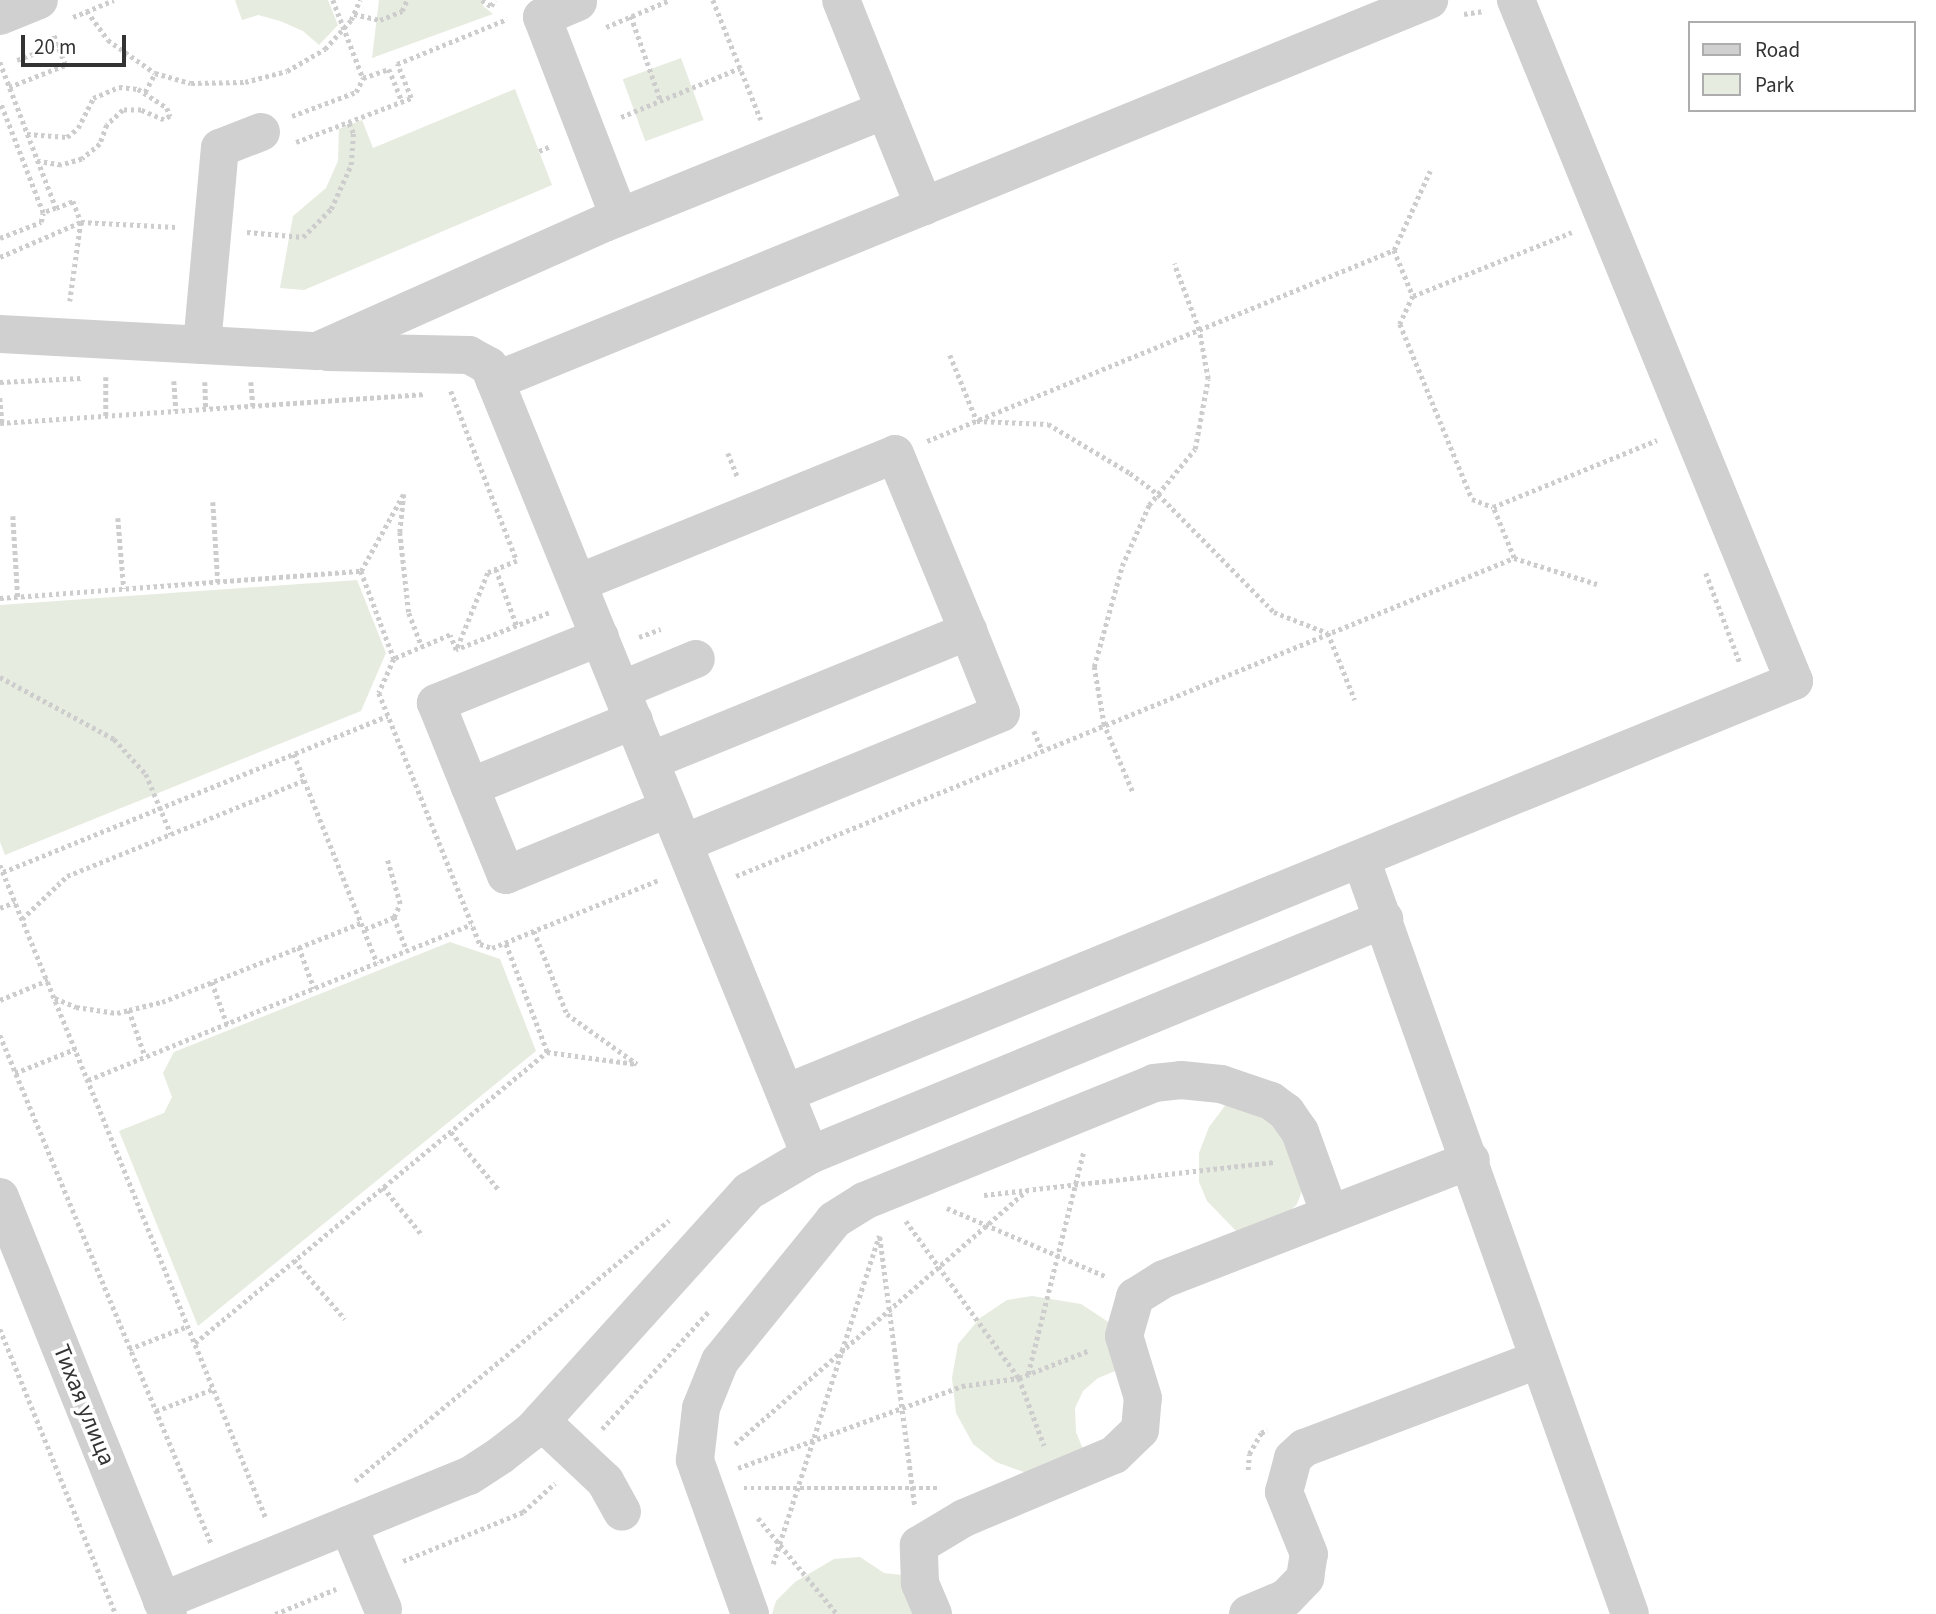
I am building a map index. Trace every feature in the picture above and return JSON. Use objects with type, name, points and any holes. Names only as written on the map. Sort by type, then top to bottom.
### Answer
[{"type":"street","points":[[841,0],[924,206]]},
{"type":"street","points":[[495,382],[924,206],[1445,8]]},
{"type":"street","points":[[786,1093],[1794,681],[1690,426],[1581,228],[1503,9]]},
{"type":"street","points":[[0,16],[45,13]]},
{"type":"street","points":[[587,16],[542,17],[619,217]]},
{"type":"street","points":[[317,351],[619,217],[885,110]]},
{"type":"street","points":[[203,359],[220,148],[275,138]]},
{"type":"street","points":[[0,334],[203,359],[317,351],[469,355],[489,366],[810,1155]]},
{"type":"street","points":[[578,583],[895,454],[968,631],[1001,713],[684,843]]},
{"type":"street","points":[[650,761],[968,631]]},
{"type":"street","points":[[600,637],[436,704],[506,875],[669,808]]},
{"type":"street","points":[[470,787],[627,705],[696,659]]},
{"type":"street","points":[[1361,859],[1471,1160],[1630,1614]]},
{"type":"street","points":[[165,1607],[224,1575],[469,1476],[541,1421],[749,1191],[810,1155],[1384,919]]},
{"type":"street","points":[[750,1614],[695,1460],[701,1408],[720,1361],[834,1220],[886,1192],[1154,1083],[1221,1084],[1271,1101],[1286,1112],[1310,1158],[1330,1215]]},
{"type":"street","points":[[933,1614],[920,1583],[919,1545],[964,1518],[1114,1455],[1140,1430],[1143,1398],[1124,1336],[1135,1297],[1164,1279],[1471,1160]]},
{"type":"street","name":"Тихая улица","points":[[0,1197],[165,1607]]},
{"type":"street","points":[[1248,1614],[1286,1598],[1305,1578],[1309,1554],[1284,1492],[1293,1458],[1304,1448],[1539,1359]]},
{"type":"street","points":[[541,1421],[606,1481],[622,1512]]},
{"type":"street","points":[[348,1525],[376,1592]]},
{"type":"path","points":[[333,0],[363,78]]},
{"type":"path","points":[[87,11],[108,40],[155,73],[191,83],[245,82],[287,71],[326,50],[354,14],[360,0]]},
{"type":"path","points":[[354,14],[380,20],[402,11],[407,0]]},
{"type":"path","points":[[482,0],[491,6],[495,0]]},
{"type":"path","points":[[587,16],[631,16],[670,0]]},
{"type":"path","points":[[713,0],[765,130]]},
{"type":"path","points":[[1445,8],[1485,11],[1503,9]]},
{"type":"path","points":[[9,87],[65,65],[45,13]]},
{"type":"path","points":[[275,138],[411,98],[397,64],[516,15]]},
{"type":"path","points":[[631,16],[662,101]]},
{"type":"path","points":[[17,60],[57,45]]},
{"type":"path","points":[[0,62],[56,208]]},
{"type":"path","points":[[539,151],[740,68]]},
{"type":"path","points":[[297,114],[356,92],[363,78],[389,69],[402,101]]},
{"type":"path","points":[[145,92],[155,73]]},
{"type":"path","points":[[27,134],[67,137],[102,91],[119,87],[145,92],[157,98],[170,116],[163,120],[141,110],[123,110],[107,125],[100,144],[82,159],[61,165],[37,161]]},
{"type":"path","points":[[0,102],[43,213],[41,222],[0,238]]},
{"type":"path","points":[[895,454],[1395,250],[1430,171]]},
{"type":"path","points":[[43,213],[74,201],[81,222],[68,310]]},
{"type":"path","points":[[1581,228],[1413,296],[1400,324],[1472,499],[1493,507],[1690,426]]},
{"type":"path","points":[[1395,250],[1413,296]]},
{"type":"path","points":[[1132,791],[1104,725],[1094,667],[1122,566],[1158,494],[1195,449],[1208,379],[1199,330],[1174,264]]},
{"type":"path","points":[[950,355],[977,421]]},
{"type":"path","points":[[203,359],[206,409]]},
{"type":"path","points":[[249,371],[253,406]]},
{"type":"path","points":[[173,374],[176,411]]},
{"type":"path","points":[[106,377],[107,416]]},
{"type":"path","points":[[447,379],[517,561],[488,573],[456,650]]},
{"type":"path","points":[[0,398],[1,423],[452,392]]},
{"type":"path","points":[[977,421],[1048,424],[1158,494],[1274,612],[1328,634],[1354,700]]},
{"type":"path","points":[[1650,428],[1660,454]]},
{"type":"path","points":[[728,453],[743,489]]},
{"type":"path","points":[[394,659],[361,571],[404,494],[400,533],[409,613],[422,647]]},
{"type":"path","points":[[213,502],[218,582]]},
{"type":"path","points":[[1493,507],[1514,558]]},
{"type":"path","points":[[13,516],[18,597]]},
{"type":"path","points":[[118,518],[124,589]]},
{"type":"path","points":[[703,889],[1514,558],[1597,584]]},
{"type":"path","points":[[496,569],[517,626]]},
{"type":"path","points":[[1705,570],[1735,648],[1741,667],[1738,674]]},
{"type":"path","points":[[0,598],[361,571]]},
{"type":"path","points":[[0,677],[114,739],[146,774],[171,834]]},
{"type":"path","points":[[3,872],[388,716]]},
{"type":"path","points":[[1032,725],[1042,750]]},
{"type":"path","points":[[294,754],[377,963]]},
{"type":"path","points":[[22,919],[67,876],[305,780]]},
{"type":"path","points":[[387,859],[400,904],[394,917],[407,951]]},
{"type":"path","points":[[0,864],[281,1553]]},
{"type":"path","points":[[0,908],[15,902]]},
{"type":"path","points":[[54,998],[76,1007],[117,1013],[212,982],[299,947],[394,917]]},
{"type":"path","points":[[88,1080],[472,924]]},
{"type":"path","points":[[195,1343],[547,1052],[637,1064],[566,1014],[534,931]]},
{"type":"path","points":[[505,942],[547,1052]]},
{"type":"path","points":[[299,947],[314,988]]},
{"type":"path","points":[[0,1000],[48,980]]},
{"type":"path","points":[[212,982],[227,1024]]},
{"type":"path","points":[[129,1010],[145,1056]]},
{"type":"path","points":[[0,1035],[224,1575]]},
{"type":"path","points":[[15,1073],[75,1049]]},
{"type":"path","points":[[1028,1374],[1094,1108]]},
{"type":"path","points":[[451,1132],[499,1190]]},
{"type":"path","points":[[972,1196],[1310,1158]]},
{"type":"path","points":[[383,1187],[423,1236]]},
{"type":"path","points":[[700,1478],[1027,1190]]},
{"type":"path","points":[[886,1192],[987,1225],[1143,1293]]},
{"type":"path","points":[[772,1567],[879,1235],[886,1192]]},
{"type":"path","points":[[886,1192],[1019,1378],[1056,1479]]},
{"type":"path","points":[[879,1235],[919,1545]]},
{"type":"path","points":[[294,1260],[345,1319]]},
{"type":"path","points":[[275,1614],[376,1592],[523,1512],[579,1455],[717,1302]]},
{"type":"path","points":[[129,1349],[188,1326]]},
{"type":"path","points":[[0,1328],[116,1614]]},
{"type":"path","points":[[700,1478],[813,1441],[962,1387],[1019,1378],[1124,1336]]},
{"type":"path","points":[[156,1411],[213,1388]]},
{"type":"path","points":[[741,1497],[733,1488],[952,1488]]},
{"type":"path","points":[[756,1516],[837,1614]]},
{"type":"green space","points":[[235,0],[328,0],[338,25],[319,45],[303,31],[280,21],[258,15],[242,20]]},
{"type":"green space","points":[[379,0],[483,0],[483,6],[493,14],[372,58]]},
{"type":"green space","points":[[681,58],[704,120],[645,141],[623,79]]},
{"type":"green space","points":[[515,89],[552,185],[304,290],[280,288],[293,216],[326,188],[338,161],[339,129],[362,120],[373,148]]},
{"type":"green space","points":[[357,580],[386,653],[361,711],[5,855],[0,842],[0,605]]},
{"type":"green space","points":[[450,942],[500,959],[536,1051],[198,1326],[119,1131],[164,1113],[172,1097],[163,1073],[174,1052]]},
{"type":"green space","points":[[1230,1099],[1273,1112],[1304,1186],[1297,1204],[1280,1221],[1241,1236],[1207,1201],[1199,1182],[1199,1153],[1209,1127]]},
{"type":"green space","points":[[1032,1296],[1081,1304],[1113,1325],[1120,1369],[1098,1378],[1083,1391],[1075,1408],[1076,1432],[1085,1454],[1032,1475],[996,1462],[973,1444],[956,1413],[952,1378],[958,1344],[980,1318],[1007,1300]]},
{"type":"green space","points":[[860,1557],[884,1573],[902,1575],[916,1614],[772,1614],[776,1601],[795,1582],[834,1559]]}]
